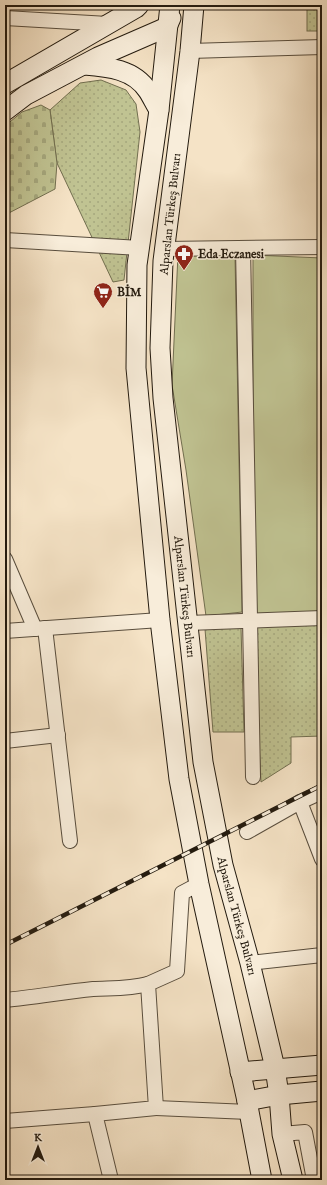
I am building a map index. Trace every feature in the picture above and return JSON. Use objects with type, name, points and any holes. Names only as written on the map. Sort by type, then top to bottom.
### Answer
[{"type":"main road","points":[[5,84],[139,5]]},
{"type":"main road","name":"Alparslan Türkeş Bulvarı","points":[[170,5],[159,110],[137,265],[136,368],[160,620],[179,779],[199,884],[248,1106],[262,1180]]},
{"type":"main road","points":[[5,111],[26,95],[84,65],[167,27],[176,5]]},
{"type":"main road","name":"Alparslan Türkeş Bulvarı","points":[[194,5],[190,51],[163,261],[160,348],[163,398],[203,762],[223,865],[250,963],[275,1068],[282,1134],[293,1180]]},
{"type":"main road","points":[[84,65],[114,68],[132,74],[148,90],[159,110]]},
{"type":"main road","points":[[240,1072],[275,1068],[322,1066]]},
{"type":"main road","points":[[248,1106],[279,1095],[322,1091]]},
{"type":"street","points":[[5,18],[108,24]]},
{"type":"street","points":[[190,51],[322,48]]},
{"type":"street","points":[[5,240],[140,248]]},
{"type":"street","points":[[164,249],[322,247]]},
{"type":"street","points":[[244,248],[253,777]]},
{"type":"street","points":[[5,559],[40,628],[58,735],[70,841]]},
{"type":"street","points":[[188,623],[322,618]]},
{"type":"street","points":[[5,631],[160,620]]},
{"type":"street","points":[[5,741],[58,735]]},
{"type":"street","points":[[247,832],[300,802],[322,792]]},
{"type":"street","points":[[300,802],[322,859]]},
{"type":"street","points":[[5,1000],[92,989],[134,988],[148,984],[177,971],[182,893],[199,884]]},
{"type":"street","points":[[250,963],[322,955]]},
{"type":"street","points":[[148,984],[156,1108]]},
{"type":"street","points":[[5,1121],[156,1108],[248,1106]]},
{"type":"street","points":[[94,1114],[111,1180]]},
{"type":"street","points":[[282,1134],[304,1132],[314,1180]]},
{"type":"green space","points":[[307,5],[322,5],[322,31],[307,31]]},
{"type":"green space","points":[[101,80],[126,90],[136,104],[140,132],[124,280],[113,282],[57,163],[50,110],[80,83]]},
{"type":"green space","points":[[41,105],[50,110],[57,163],[55,189],[5,215],[5,126],[22,112]]},
{"type":"green space","points":[[178,254],[235,256],[242,612],[206,616],[186,470],[172,385]]},
{"type":"green space","points":[[253,255],[322,258],[322,611],[256,615],[253,473]]},
{"type":"green space","points":[[322,620],[322,736],[291,737],[291,763],[261,782],[253,623]]},
{"type":"green space","points":[[241,628],[244,732],[213,732],[205,629]]},
{"type":"railway","points":[[5,945],[322,785]]},
{"type":"place","name":"Eda Eczanesi","points":[[184,271]]},
{"type":"place","name":"BİM","points":[[103,309]]}]
